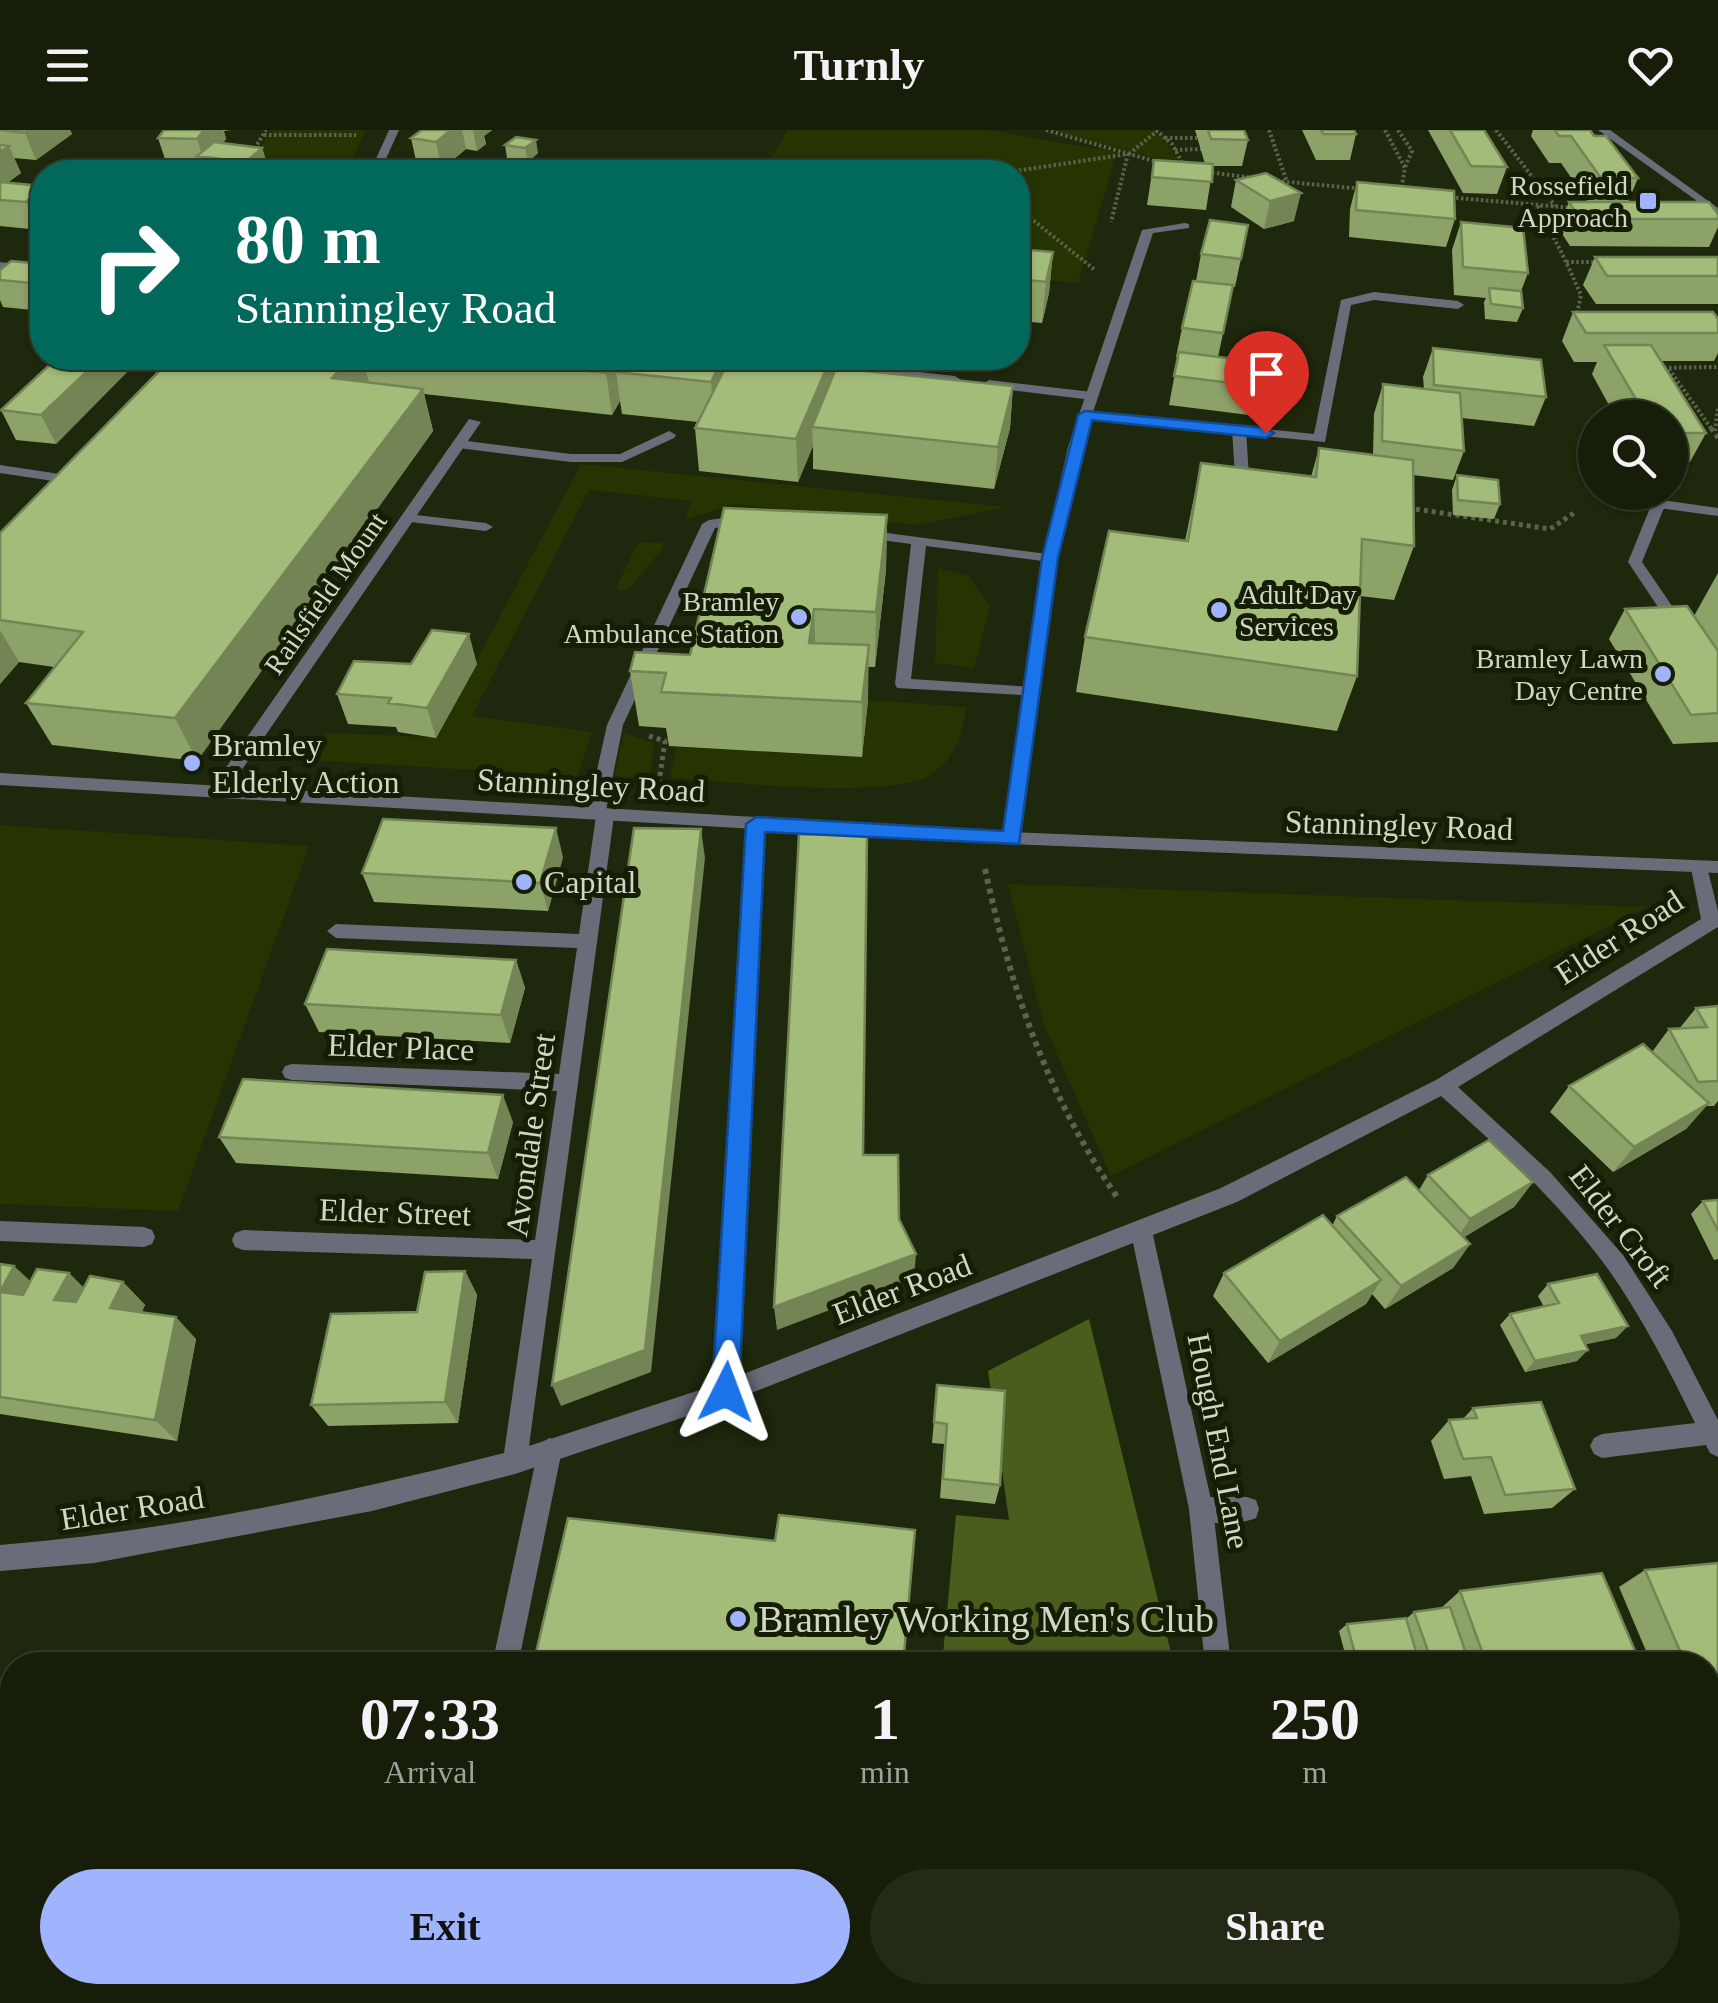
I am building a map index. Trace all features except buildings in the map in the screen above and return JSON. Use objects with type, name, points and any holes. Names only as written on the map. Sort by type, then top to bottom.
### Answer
[{"type":"street","points":[[1603,130],[1718,213]]},
{"type":"street","points":[[381,160],[393,132]]},
{"type":"street","points":[[1012,838],[1050,558],[1085,415],[1148,230],[1186,226]]},
{"type":"street","points":[[0,266],[30,269]]},
{"type":"street","points":[[1085,415],[1320,438],[1350,298],[1374,296],[1458,305]]},
{"type":"street","points":[[862,370],[1092,396]]},
{"type":"street","name":"Railsfield Mount","points":[[217,793],[474,422]]},
{"type":"street","points":[[1239,430],[1243,492]]},
{"type":"street","points":[[459,444],[571,458],[622,458],[669,435]]},
{"type":"street","points":[[61,493],[86,466]]},
{"type":"street","points":[[0,469],[73,480]]},
{"type":"street","points":[[1688,508],[1718,512]]},
{"type":"street","points":[[1655,510],[1635,562],[1684,636]]},
{"type":"street","points":[[407,518],[486,527]]},
{"type":"street","name":"Avondale Street","points":[[515,1462],[614,725],[709,524],[736,518],[754,520]]},
{"type":"street","points":[[846,532],[1050,558]]},
{"type":"street","points":[[919,541],[903,684],[1032,692]]},
{"type":"street","name":"Stanningley Road","points":[[0,779],[1012,838],[1709,867]]},
{"type":"street","points":[[726,1392],[756,824]]},
{"type":"street","name":"Elder Road","points":[[0,1558],[94,1550],[335,1506],[515,1462],[726,1392],[1229,1196],[1443,1086],[1711,922],[1709,867]]},
{"type":"street","points":[[336,931],[588,940]]},
{"type":"street","name":"Elder Place","points":[[292,1072],[568,1083]]},
{"type":"street","name":"Elder Croft","points":[[1443,1086],[1522,1154],[1599,1241],[1662,1334],[1715,1439],[1602,1446]]},
{"type":"street","name":"Hough End Lane","points":[[1142,1230],[1201,1509],[1217,1652]]},
{"type":"street","points":[[0,1231],[144,1237]]},
{"type":"street","name":"Elder Street","points":[[243,1240],[544,1250]]},
{"type":"street","points":[[508,1652],[550,1450]]},
{"type":"street","points":[[1201,1509],[1247,1509]]},
{"type":"path","points":[[1030,169],[1128,154],[1156,130],[1175,150],[1185,170],[1128,154],[1046,130]]},
{"type":"path","points":[[1270,130],[1288,182]]},
{"type":"path","points":[[1385,130],[1404,168]]},
{"type":"path","points":[[1398,130],[1412,150],[1404,168],[1401,193]]},
{"type":"path","points":[[1496,130],[1556,208]]},
{"type":"path","points":[[248,160],[264,133],[393,132]]},
{"type":"path","points":[[1165,138],[1197,138]]},
{"type":"path","points":[[1175,150],[1200,149]]},
{"type":"path","points":[[1110,226],[1128,154]]},
{"type":"path","points":[[1202,172],[1363,189]]},
{"type":"path","points":[[1440,196],[1574,208]]},
{"type":"path","points":[[1538,206],[1581,296],[1574,318],[1592,318]]},
{"type":"path","points":[[1030,218],[1095,270],[1100,256]]},
{"type":"path","points":[[1566,262],[1604,262]]},
{"type":"path","points":[[1652,368],[1718,367]]},
{"type":"path","points":[[1668,368],[1717,435]]},
{"type":"path","points":[[1717,435],[1718,408]]},
{"type":"path","points":[[1400,507],[1550,529],[1579,510]]},
{"type":"path","points":[[991,895],[1008,979],[1031,1047],[1082,1149],[1142,1230]]},
{"type":"green space","points":[[271,130],[366,130],[351,160],[255,157]]},
{"type":"green space","points":[[788,130],[989,130],[1117,152],[1078,283],[1030,278],[1030,160],[769,160]]},
{"type":"green space","points":[[1052,130],[1153,130],[1167,142],[1180,165]]},
{"type":"green space","points":[[581,464],[1007,507],[918,525],[735,504],[685,520],[692,501],[589,490],[472,716],[592,732],[577,776],[310,760],[326,733],[436,737]]},
{"type":"green space","points":[[638,542],[662,543],[664,547],[629,589],[619,591],[616,588]]},
{"type":"green space","points":[[938,568],[969,576],[990,607],[974,668],[935,663]]},
{"type":"green space","points":[[868,700],[966,707],[953,753],[932,774],[881,786],[806,787],[670,778],[676,747],[861,757]]},
{"type":"green space","points":[[624,733],[654,743],[650,779],[614,776]]},
{"type":"green space","points":[[0,825],[309,846],[178,1211],[0,1204]]},
{"type":"green space","points":[[1008,884],[1647,907],[1111,1176],[1043,1022]]},
{"type":"green space","points":[[1089,1319],[1171,1652],[943,1652],[956,1515],[1009,1520],[988,1371]]},
{"type":"place","name":"Rossefield Approach","points":[[1648,201]]},
{"type":"place","name":"Adult Day Services","points":[[1219,610]]},
{"type":"place","name":"Bramley Ambulance Station","points":[[799,617]]},
{"type":"place","name":"Bramley Lawn Day Centre","points":[[1663,674]]},
{"type":"place","name":"Bramley Elderly Action","points":[[192,763]]},
{"type":"place","name":"Capital","points":[[524,882]]},
{"type":"place","name":"Bramley Working Men's Club","points":[[738,1619]]},
{"type":"route","points":[[726,1392],[756,824],[1012,838],[1050,558],[1085,415],[1266,433]]}]
